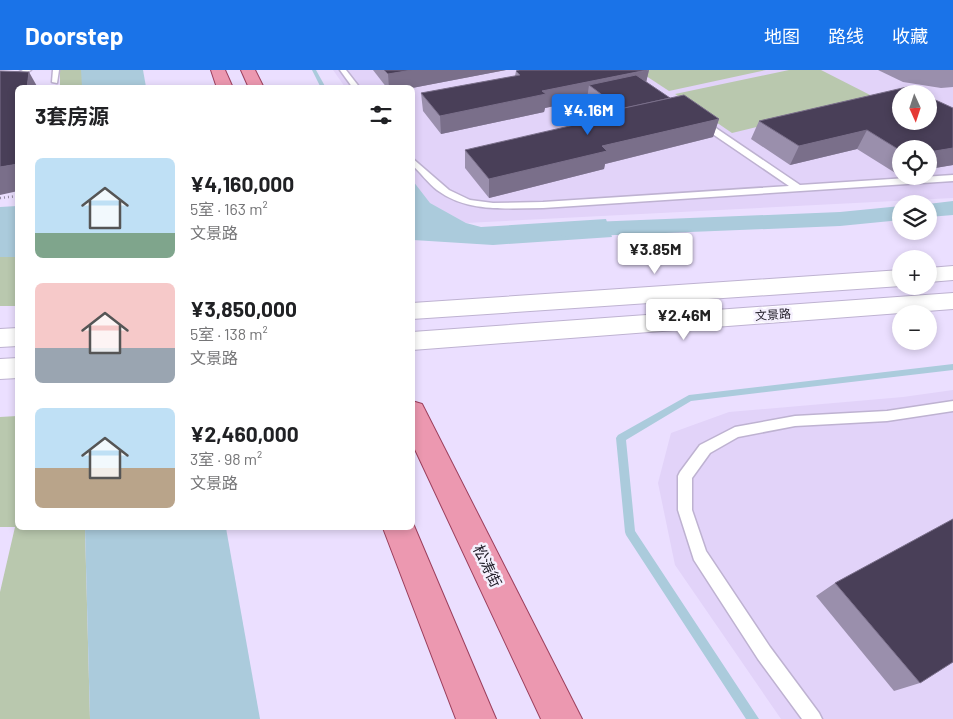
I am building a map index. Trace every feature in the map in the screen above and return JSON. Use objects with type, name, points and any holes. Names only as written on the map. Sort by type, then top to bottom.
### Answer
[{"type":"main road","points":[[218,70],[224,85]]},
{"type":"main road","points":[[248,70],[256,85]]},
{"type":"main road","points":[[937,274],[953,273]]},
{"type":"main road","points":[[415,311],[892,279]]},
{"type":"main road","name":"文景路","points":[[415,340],[953,302]]},
{"type":"main road","points":[[0,338],[15,337]]},
{"type":"main road","points":[[0,369],[15,368]]},
{"type":"main road","name":"松涛街","points":[[415,418],[562,719]]},
{"type":"main road","points":[[401,530],[476,719]]},
{"type":"lane","points":[[0,86],[28,70]]},
{"type":"lane","points":[[55,82],[56,70]]},
{"type":"lane","points":[[343,70],[355,85]]},
{"type":"lane","points":[[691,115],[798,188]]},
{"type":"lane","points":[[415,163],[444,191],[461,202],[484,205],[543,205],[953,178]]},
{"type":"lane","points":[[813,719],[764,652],[699,555],[686,510],[685,476],[705,449],[735,432],[795,421],[887,416],[953,406]]},
{"type":"path","points":[[0,198],[15,196]]},
{"type":"shaded area","points":[[333,70],[953,70],[953,198],[937,199],[937,195],[892,195],[892,201],[466,223],[429,203],[415,185],[415,85],[344,85]]},
{"type":"shaded area","points":[[953,390],[953,719],[781,719],[675,565],[658,483],[671,433],[729,412],[903,397]]},
{"type":"green space","points":[[60,70],[83,70],[84,85],[60,85]]},
{"type":"green space","points":[[637,70],[766,70],[669,91]]},
{"type":"green space","points":[[789,70],[821,70],[876,98],[732,133],[675,94]]},
{"type":"green space","points":[[0,257],[15,257],[15,306],[0,306]]},
{"type":"green space","points":[[15,416],[15,527],[0,527],[0,417]]},
{"type":"green space","points":[[15,527],[15,530],[85,530],[90,719],[0,719],[0,592]]},
{"type":"water","points":[[81,70],[143,70],[146,85],[82,85]]},
{"type":"water","points":[[415,184],[430,203],[466,223],[481,227],[606,219],[612,237],[493,245],[415,240]]},
{"type":"water","points":[[15,206],[15,257],[0,257],[0,207]]},
{"type":"water","points":[[85,530],[226,530],[260,719],[90,719]]},
{"type":"building","points":[[384,70],[412,70],[388,74]]},
{"type":"building","points":[[647,70],[542,91],[546,94],[440,116],[421,93],[520,75],[516,71]]},
{"type":"building","points":[[0,71],[29,72],[27,85],[15,85],[15,164],[0,167]]},
{"type":"building","points":[[636,75],[670,98],[621,109],[589,85]]},
{"type":"building","points":[[892,90],[892,130],[938,130],[938,101],[953,108],[953,148],[937,151],[937,140],[892,140],[892,145],[867,130],[799,146],[759,121]]},
{"type":"building","points":[[684,95],[719,119],[602,146],[607,151],[489,179],[465,150],[574,125],[569,120]]},
{"type":"building","points":[[953,519],[953,662],[920,683],[835,583]]},
{"type":"waterway","points":[[314,70],[322,85]]},
{"type":"waterway","points":[[937,209],[953,208]]},
{"type":"waterway","points":[[567,230],[840,219],[892,214]]},
{"type":"waterway","points":[[753,719],[630,532],[621,438],[689,398],[953,367]]}]
